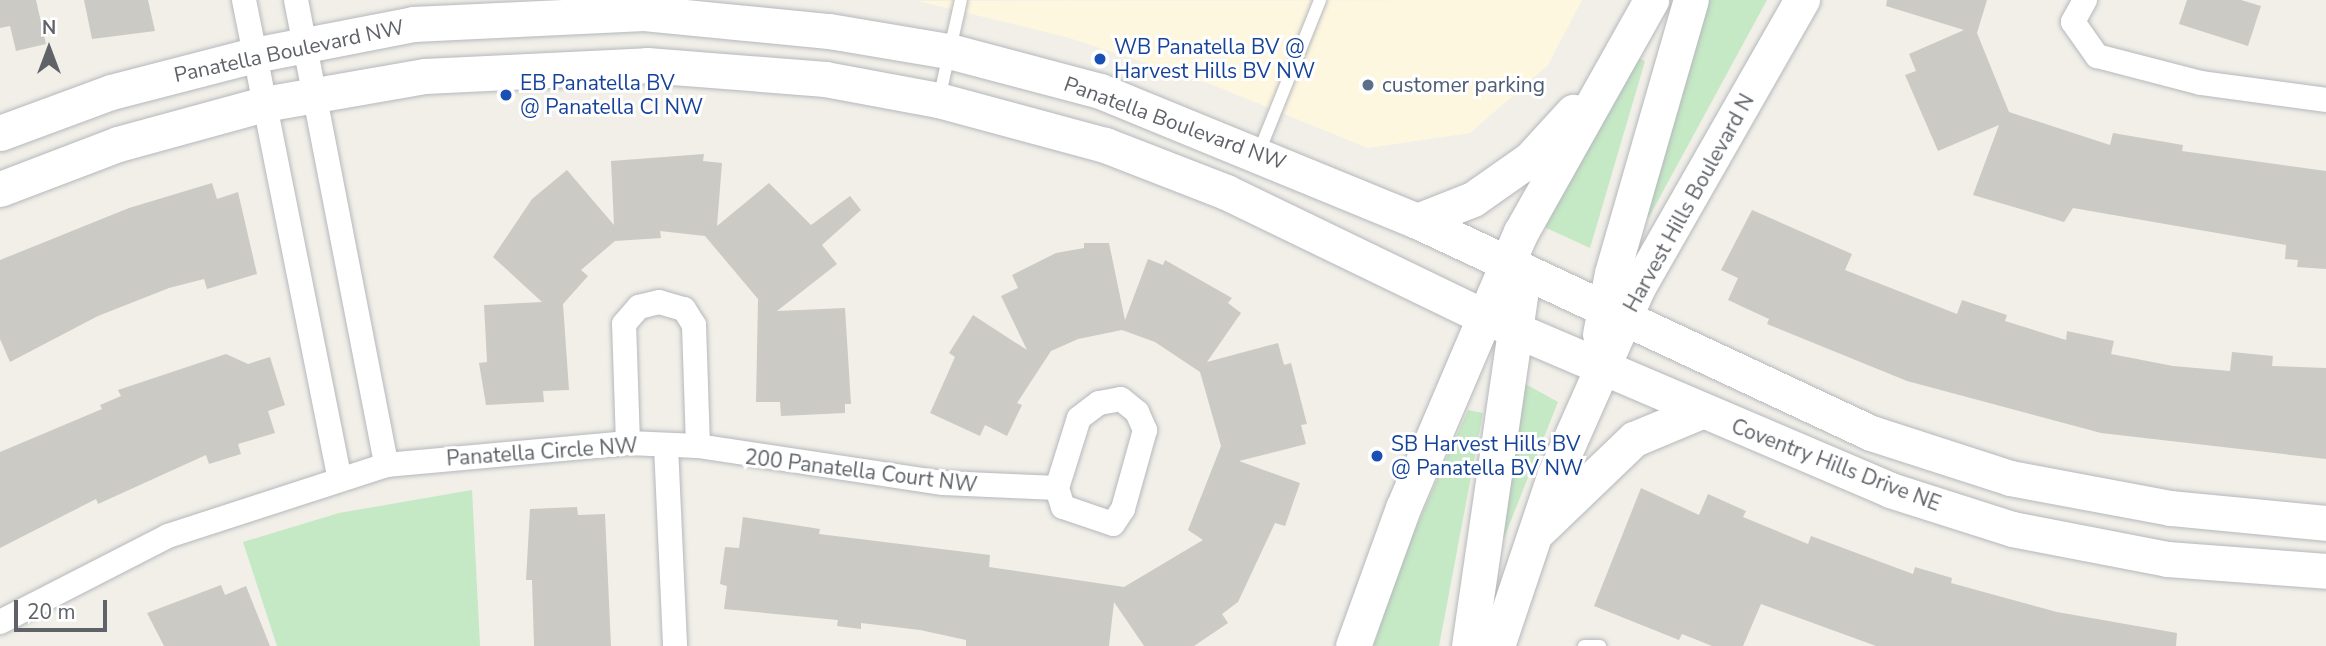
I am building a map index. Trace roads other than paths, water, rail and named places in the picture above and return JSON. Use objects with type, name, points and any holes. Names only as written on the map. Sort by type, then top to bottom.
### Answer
[{"type":"street","points":[[244,0],[339,477]]},
{"type":"street","points":[[296,0],[386,465]]},
{"type":"street","points":[[1353,646],[1403,508],[1506,266],[1651,0]]},
{"type":"street","points":[[1614,315],[1691,0]]},
{"type":"street","name":"Harvest Hills Boulevard N","points":[[1497,646],[1530,538],[1602,369],[1614,315],[1802,0]]},
{"type":"street","points":[[2085,0],[2073,22],[2097,56],[2201,83],[2326,100]]},
{"type":"street","name":"Panatella Boulevard NW","points":[[0,133],[111,92],[306,43],[413,24],[644,13],[829,31],[949,51],[1100,91],[1417,221],[1506,266],[1614,315]]},
{"type":"street","points":[[0,188],[118,144],[264,104],[425,76],[647,65],[825,79],[938,100],[1105,145],[1226,192],[1483,316],[1602,369]]},
{"type":"street","points":[[1417,221],[1454,210],[1530,159],[1616,66]]},
{"type":"street","points":[[1469,646],[1521,291],[1506,266]]},
{"type":"street","points":[[628,443],[624,324],[639,307],[659,302],[684,309],[694,325],[698,446]]},
{"type":"street","name":"Coventry Hills Drive NE","points":[[1614,315],[1871,433],[2010,478],[2171,508],[2326,523]]},
{"type":"street","name":"Coventry Hills Drive NE","points":[[1602,369],[1890,490],[2012,529],[2168,559],[2326,571]]},
{"type":"street","points":[[1108,400],[1131,404],[1145,430],[1123,509],[1113,524],[1063,507],[1057,488],[1079,418],[1108,400]]},
{"type":"street","points":[[1530,538],[1634,439],[1699,412]]},
{"type":"street","name":"Panatella Circle NW","points":[[0,622],[168,536],[339,477],[386,465],[628,443],[666,446],[675,646]]},
{"type":"street","name":"200 Panatella Court NW","points":[[666,446],[698,446],[943,483],[1057,488]]},
{"type":"lane","points":[[938,100],[961,0]]},
{"type":"lane","points":[[1258,154],[1320,0]]},
{"type":"lane","points":[[1584,646],[1600,646]]},
{"type":"place","name":"WB Panatella BV @ Harvest Hills BV NW","points":[[1100,59]]},
{"type":"place","name":"customer parking","points":[[1368,85]]},
{"type":"place","name":"EB Panatella BV @ Panatella CI NW","points":[[506,95]]},
{"type":"place","name":"SB Harvest Hills BV @ Panatella BV NW","points":[[1377,456]]}]
